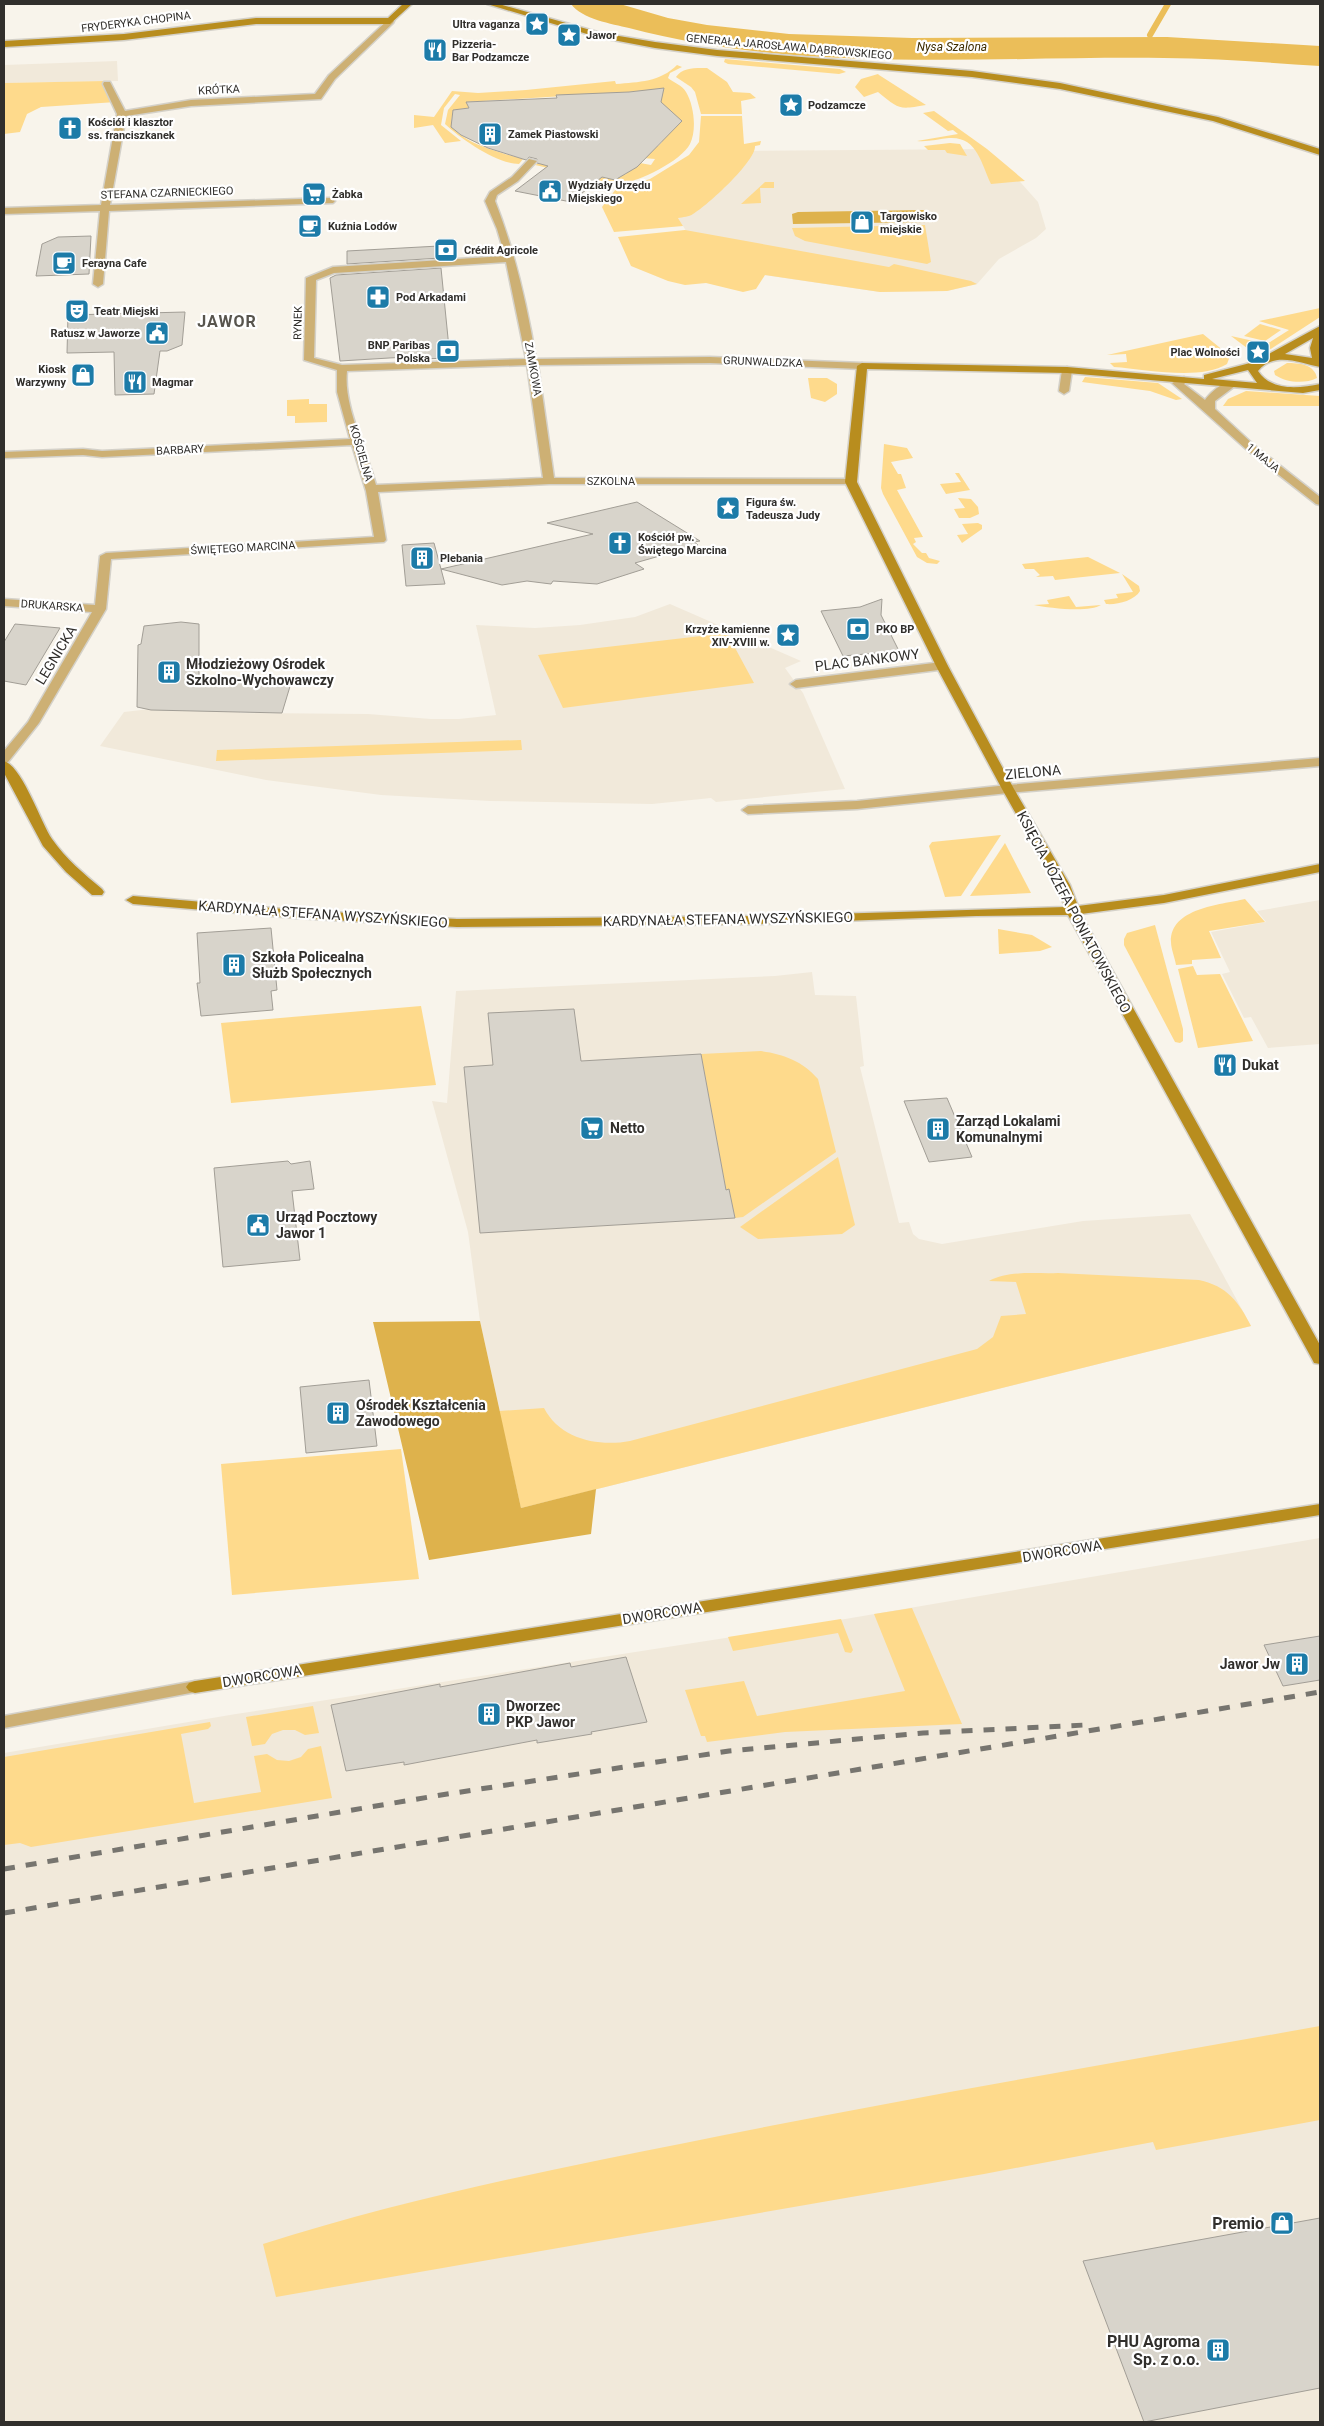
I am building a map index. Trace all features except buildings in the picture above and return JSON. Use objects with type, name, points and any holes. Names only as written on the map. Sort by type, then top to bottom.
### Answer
[{"type":"street","points":[[390,21],[408,4]]},
{"type":"street","name":"GENERAŁA JAROSŁAWA DĄBROWSKIEGO","points":[[491,4],[600,36],[655,46],[972,74],[1060,86],[1215,119],[1320,152]]},
{"type":"street","name":"FRYDERYKA CHOPINA","points":[[4,44],[124,37],[256,21],[390,21]]},
{"type":"street","name":"KRÓTKA","points":[[122,114],[191,103],[318,97],[332,78],[390,21]]},
{"type":"street","points":[[98,284],[105,208],[122,114],[107,84]]},
{"type":"street","name":"ZAMKOWA","points":[[532,161],[515,179],[493,194],[490,201],[503,231],[533,362],[549,481]]},
{"type":"street","name":"STEFANA CZARNIECKIEGO","points":[[4,211],[330,201]]},
{"type":"street","name":"RYNEK","points":[[342,368],[310,360],[311,278],[333,270],[510,259]]},
{"type":"street","points":[[1184,380],[1210,377],[1256,365],[1320,329]]},
{"type":"street","points":[[1320,334],[1315,350],[1320,363]]},
{"type":"street","points":[[1267,360],[1294,357],[1320,363]]},
{"type":"street","name":"GRUNWALDZKA","points":[[342,368],[533,362],[710,360],[862,366],[1067,370],[1184,380]]},
{"type":"street","points":[[1256,365],[1253,371],[1256,378],[1264,384],[1278,388]]},
{"type":"street","points":[[851,482],[862,366]]},
{"type":"street","name":"KOŚCIELNA","points":[[342,368],[340,373],[344,394],[372,489],[380,540]]},
{"type":"street","points":[[1064,391],[1067,370]]},
{"type":"street","points":[[1184,380],[1320,392]]},
{"type":"street","name":"1 MAJA","points":[[1184,380],[1178,383],[1251,448],[1320,502]]},
{"type":"street","points":[[1210,410],[1210,400],[1231,384]]},
{"type":"street","points":[[1304,390],[1320,387]]},
{"type":"street","name":"BARBARY","points":[[4,455],[83,452],[102,454],[357,442]]},
{"type":"street","name":"SZKOLNA","points":[[372,489],[549,481],[851,482]]},
{"type":"street","name":"KSIĘCIA JÓZEFA PONIATOWSKIEGO","points":[[851,482],[942,666],[1008,789],[1063,885],[1073,912],[1108,978],[1320,1359]]},
{"type":"street","name":"ŚWIĘTEGO MARCINA","points":[[106,556],[380,540]]},
{"type":"street","name":"LEGNICKA","points":[[4,759],[33,723],[100,609],[106,556]]},
{"type":"street","name":"DRUKARSKA","points":[[4,602],[100,609]]},
{"type":"street","name":"PLAC BANKOWY","points":[[796,684],[942,666]]},
{"type":"street","name":"ZIELONA","points":[[748,810],[857,805],[1008,789],[1320,762]]},
{"type":"street","points":[[4,766],[18,783],[36,823],[52,848],[74,874],[97,892]]},
{"type":"street","name":"KARDYNAŁA STEFANA WYSZYŃSKIEGO","points":[[133,900],[306,914],[486,923],[759,920],[966,912],[1073,912],[1164,899],[1320,868]]},
{"type":"street","name":"DWORCOWA","points":[[4,1722],[195,1687],[1320,1509]]},
{"type":"shaded area","points":[[725,59],[840,69],[846,72],[839,74],[728,64],[724,62]]},
{"type":"shaded area","points":[[117,61],[118,81],[4,83],[4,65]]},
{"type":"shaded area","points":[[677,65],[682,67],[670,73],[668,78],[680,86],[689,97],[694,118],[690,144],[685,151],[669,164],[629,182],[601,181],[535,165],[539,163],[615,180],[621,175],[627,174],[623,173],[640,163],[651,165],[655,159],[643,158],[651,145],[658,146],[662,142],[653,95],[660,90],[467,102],[469,108],[453,110],[452,122],[455,129],[462,136],[482,146],[523,159],[519,164],[500,160],[490,155],[460,137],[445,124],[448,110],[460,95],[455,94],[444,108],[441,125],[461,141],[445,143],[433,125],[414,128],[414,115],[434,117],[452,91],[478,93],[615,81],[616,84],[633,83],[664,75]]},
{"type":"shaded area","points":[[694,68],[707,68],[727,82],[733,92],[750,93],[756,98],[741,101],[742,114],[701,114],[695,92],[676,77],[682,71]]},
{"type":"shaded area","points":[[878,74],[926,105],[899,107],[878,92],[864,97],[855,87],[861,79]]},
{"type":"shaded area","points":[[105,81],[116,102],[41,107],[27,114],[20,132],[4,134],[4,83]]},
{"type":"shaded area","points":[[934,111],[987,149],[1025,181],[991,184],[977,152],[966,141],[949,138],[917,141],[958,134],[953,130],[948,131],[923,113]]},
{"type":"shaded area","points":[[701,116],[742,116],[744,144],[761,141],[760,145],[755,146],[748,162],[740,172],[709,202],[691,215],[678,218],[683,226],[614,232],[602,207],[616,189],[650,179],[689,155],[699,142]]},
{"type":"shaded area","points":[[950,143],[960,144],[967,156],[947,153],[945,150],[928,150],[924,146]]},
{"type":"shaded area","name":"Targowisko miejskie","points":[[985,149],[1005,165],[1038,202],[1046,229],[1036,238],[999,259],[977,284],[947,291],[880,292],[764,275],[745,268],[688,234],[678,218],[735,151]]},
{"type":"shaded area","points":[[765,182],[774,182],[774,188],[760,188],[761,203],[741,204]]},
{"type":"shaded area","points":[[924,210],[929,222],[793,224],[792,214],[798,212]]},
{"type":"shaded area","points":[[925,225],[931,262],[927,264],[805,241],[795,236],[792,228]]},
{"type":"shaded area","points":[[685,230],[889,267],[894,264],[971,281],[977,284],[947,291],[880,292],[765,275],[756,289],[743,292],[706,283],[685,285],[668,281],[631,266],[618,237]]},
{"type":"shaded area","points":[[1320,308],[1320,317],[1266,352],[1251,351],[1231,336],[1267,344],[1289,330],[1259,321]]},
{"type":"shaded area","points":[[1260,324],[1281,330],[1265,341],[1244,336]]},
{"type":"shaded area","points":[[1203,334],[1230,356],[1227,364],[1202,372],[1172,373],[1114,367],[1110,363],[1127,362],[1126,354],[1107,355]]},
{"type":"shaded area","points":[[1287,363],[1301,364],[1309,367],[1317,378],[1296,382],[1285,380],[1275,375],[1274,371]]},
{"type":"shaded area","points":[[1085,377],[1158,383],[1182,399],[1176,400],[1150,391],[1082,382]]},
{"type":"shaded area","points":[[808,378],[827,378],[837,384],[837,394],[825,402],[811,398]]},
{"type":"shaded area","points":[[1246,391],[1320,396],[1320,406],[1223,406],[1228,399]]},
{"type":"shaded area","points":[[309,399],[309,404],[327,404],[327,422],[295,423],[295,416],[287,416],[287,400]]},
{"type":"shaded area","points":[[884,444],[907,448],[913,458],[891,462],[898,474],[901,474],[906,488],[897,490],[923,537],[914,538],[916,542],[913,544],[922,553],[926,553],[929,558],[940,561],[937,564],[927,563],[917,557],[883,494],[881,488]]},
{"type":"shaded area","points":[[955,473],[959,473],[970,490],[946,494],[940,484],[961,482]]},
{"type":"shaded area","points":[[958,498],[971,499],[978,507],[979,514],[970,518],[959,518],[954,509],[965,508]]},
{"type":"shaded area","points":[[978,523],[982,525],[982,529],[962,543],[957,535],[968,534],[962,524]]},
{"type":"shaded area","points":[[1088,557],[1120,573],[1055,580],[1053,576],[1036,577],[1040,575],[1034,569],[1025,569],[1022,564]]},
{"type":"shaded area","points":[[1122,574],[1139,586],[1140,591],[1125,602],[1106,604],[1104,600],[1118,598],[1116,594],[1133,592]]},
{"type":"shaded area","points":[[1069,596],[1076,607],[1101,605],[1088,609],[1078,609],[1034,605],[1049,604],[1047,600]]},
{"type":"shaded area","points":[[670,604],[801,661],[785,668],[803,693],[845,789],[716,802],[711,798],[652,804],[490,801],[381,795],[266,780],[100,746],[124,712],[150,709],[240,711],[240,713],[368,714],[431,719],[459,719],[496,715],[476,625],[535,628],[580,625],[635,617]]},
{"type":"shaded area","points":[[727,633],[754,683],[563,708],[538,655]]},
{"type":"shaded area","points":[[521,740],[522,750],[216,761],[217,750]]},
{"type":"shaded area","points":[[1001,835],[961,896],[945,897],[929,846],[932,842]]},
{"type":"shaded area","points":[[1005,843],[1031,893],[970,896]]},
{"type":"shaded area","points":[[1245,899],[1265,922],[1209,931],[1221,958],[1192,960],[1192,964],[1176,965],[1171,942],[1173,931],[1179,922],[1187,915],[1198,910]]},
{"type":"shaded area","points":[[1320,900],[1320,1044],[1268,1048],[1251,1017],[1244,1018],[1222,974],[1230,972],[1211,932],[1266,922],[1257,911]]},
{"type":"shaded area","points":[[1155,925],[1183,1029],[1183,1041],[1180,1043],[1175,1042],[1124,945],[1127,933]]},
{"type":"shaded area","points":[[998,929],[1032,935],[1052,947],[1040,951],[999,954]]},
{"type":"shaded area","points":[[1193,966],[1197,975],[1220,974],[1253,1041],[1198,1048],[1178,969]]},
{"type":"shaded area","points":[[812,972],[815,995],[856,996],[864,1066],[860,1067],[899,1223],[909,1222],[913,1234],[919,1239],[942,1244],[1083,1221],[1190,1214],[1251,1326],[521,1508],[480,1321],[468,1232],[432,1101],[447,1103],[456,991],[775,976]]},
{"type":"shaded area","points":[[421,1006],[436,1085],[231,1103],[221,1023]]},
{"type":"shaded area","points":[[761,1051],[792,1059],[806,1067],[818,1079],[836,1152],[743,1217],[735,1218],[729,1190],[726,1190],[701,1054]]},
{"type":"shaded area","points":[[838,1157],[855,1225],[842,1234],[758,1239],[740,1227]]},
{"type":"shaded area","points":[[1058,1273],[1199,1280],[1217,1286],[1231,1296],[1237,1302],[1251,1326],[521,1508],[499,1411],[544,1408],[551,1419],[570,1434],[605,1443],[630,1441],[977,1349],[993,1337],[1001,1316],[1026,1314],[1016,1282],[989,1281],[1013,1274]]},
{"type":"shaded area","points":[[480,1321],[521,1508],[596,1489],[591,1534],[429,1560],[373,1322]]},
{"type":"shaded area","points":[[401,1449],[419,1579],[232,1595],[221,1464]]},
{"type":"shaded area","points":[[1320,1538],[1320,2422],[4,2422],[4,1753],[236,1714],[816,1624]]},
{"type":"shaded area","points":[[912,1608],[962,1724],[785,1732],[707,1742],[705,1736],[701,1736],[685,1690],[744,1681],[757,1716],[905,1691],[874,1614]]},
{"type":"shaded area","points":[[841,1619],[853,1650],[851,1653],[845,1652],[838,1633],[733,1651],[728,1637]]},
{"type":"shaded area","points":[[313,1706],[319,1733],[305,1735],[295,1730],[283,1730],[272,1734],[265,1744],[252,1746],[246,1717]]},
{"type":"shaded area","points":[[210,1722],[211,1726],[208,1729],[181,1734],[194,1803],[261,1792],[254,1756],[267,1754],[277,1760],[289,1761],[301,1757],[308,1749],[321,1746],[332,1798],[31,1847],[20,1843],[4,1845],[4,1757]]},
{"type":"shaded area","points":[[1320,2026],[1320,2120],[1156,2150],[1153,2142],[984,2174],[276,2297],[263,2244],[420,2200],[579,2164],[923,2097]]},
{"type":"waterway","name":"Nysa Szalona","points":[[588,4],[667,28],[748,41],[789,44],[912,48],[1167,47],[1269,51],[1320,56]]},
{"type":"waterway","points":[[1150,35],[1168,4]]},
{"type":"railway","points":[[4,1913],[1320,1692]]},
{"type":"railway","points":[[4,1869],[441,1795],[729,1751],[923,1733],[1085,1725]]},
{"type":"place","name":"Ultra vaganza","points":[[537,24]]},
{"type":"place","name":"Jawor","points":[[569,35]]},
{"type":"place","name":"Pizzeria- Bar Podzamcze","points":[[435,50]]},
{"type":"place","name":"Podzamcze","points":[[791,105]]},
{"type":"place","name":"Kościół i klasztor ss. franciszkanek","points":[[70,128]]},
{"type":"place","name":"Zamek Piastowski","points":[[490,134]]},
{"type":"place","name":"Wydziały Urzędu Miejskiego","points":[[550,191]]},
{"type":"place","name":"Żabka","points":[[314,194]]},
{"type":"place","name":"Targowisko miejskie","points":[[862,222]]},
{"type":"place","name":"Kuźnia Lodów","points":[[310,226]]},
{"type":"place","name":"Crédit Agricole","points":[[446,250]]},
{"type":"place","name":"Ferayna Cafe","points":[[64,263]]},
{"type":"place","name":"Pod Arkadami","points":[[378,297]]},
{"type":"place","name":"Teatr Miejski","points":[[77,311]]},
{"type":"place","name":"Ratusz w Jaworze","points":[[157,333]]},
{"type":"place","name":"BNP Paribas Polska","points":[[448,351]]},
{"type":"place","name":"Plac Wolności","points":[[1258,352]]},
{"type":"place","name":"Kiosk Warzywny","points":[[83,375]]},
{"type":"place","name":"Magmar","points":[[135,382]]},
{"type":"place","name":"Figura św. Tadeusza Judy","points":[[728,508]]},
{"type":"place","name":"Kościół pw. Świętego Marcina","points":[[620,543]]},
{"type":"place","name":"Plebania","points":[[422,558]]},
{"type":"place","name":"PKO BP","points":[[858,629]]},
{"type":"place","name":"Krzyże kamienne XIV-XVIII w.","points":[[788,635]]},
{"type":"place","name":"Młodzieżowy Ośrodek Szkolno-Wychowawczy","points":[[169,672]]},
{"type":"place","name":"Szkoła Policealna Służb Społecznych","points":[[234,965]]},
{"type":"place","name":"Dukat","points":[[1225,1065]]},
{"type":"place","name":"Netto","points":[[592,1128]]},
{"type":"place","name":"Zarząd Lokalami Komunalnymi","points":[[938,1129]]},
{"type":"place","name":"Urząd Pocztowy Jawor 1","points":[[258,1225]]},
{"type":"place","name":"Ośrodek Kształcenia Zawodowego","points":[[338,1413]]},
{"type":"place","name":"Jawor Jw","points":[[1297,1664]]},
{"type":"place","name":"Dworzec PKP Jawor","points":[[489,1714]]},
{"type":"place","name":"Premio","points":[[1282,2223]]},
{"type":"place","name":"PHU Agroma Sp. z o.o.","points":[[1218,2350]]},
{"type":"district","name":"JAWOR","points":[[227,321]]}]
